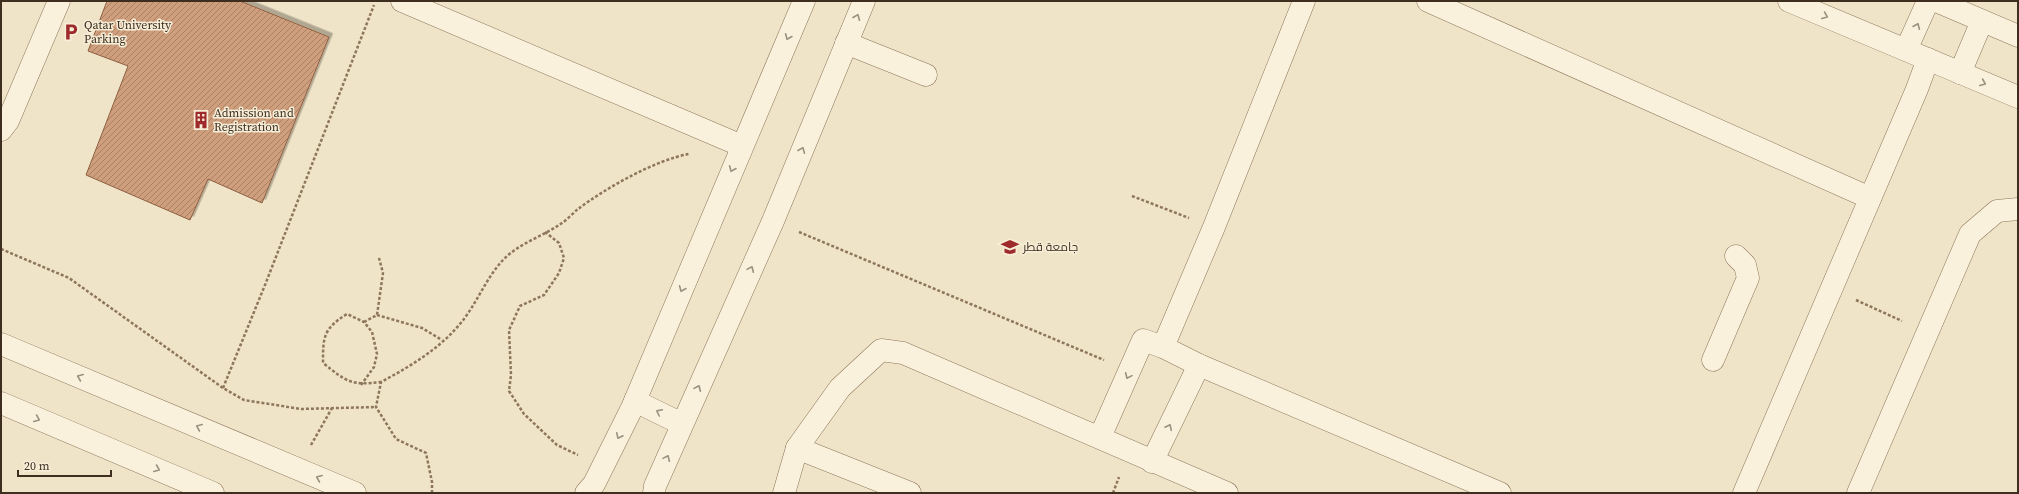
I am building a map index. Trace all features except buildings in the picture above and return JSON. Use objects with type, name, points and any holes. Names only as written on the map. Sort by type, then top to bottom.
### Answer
[{"type":"street","points":[[1,130],[8,121],[59,1]]},
{"type":"street","points":[[402,1],[742,146]]},
{"type":"street","points":[[586,493],[594,484],[604,466],[635,401],[804,1]]},
{"type":"street","points":[[654,493],[655,486],[682,424],[773,221],[864,1]]},
{"type":"street","points":[[1100,437],[1130,371],[1153,343],[1214,227],[1304,1]]},
{"type":"street","points":[[1428,1],[1870,198]]},
{"type":"street","points":[[1789,1],[2018,97]]},
{"type":"street","points":[[1906,50],[1928,1]]},
{"type":"street","points":[[1936,1],[2018,36]]},
{"type":"street","points":[[1960,73],[1982,21]]},
{"type":"street","points":[[846,43],[926,75]]},
{"type":"street","points":[[1744,493],[1917,89],[1928,59]]},
{"type":"street","points":[[1858,493],[1970,234],[1996,211],[2018,209]]},
{"type":"street","points":[[1712,360],[1748,278],[1745,265],[1736,256]]},
{"type":"street","points":[[1153,343],[1199,365],[1500,493]]},
{"type":"street","points":[[1,344],[355,493]]},
{"type":"street","points":[[784,493],[797,448],[840,388],[881,350],[903,353],[1100,437],[1152,462],[1227,493]]},
{"type":"street","points":[[1152,462],[1199,365]]},
{"type":"street","points":[[635,401],[682,424]]},
{"type":"street","points":[[3,409],[214,493]]},
{"type":"street","points":[[797,448],[910,493]]},
{"type":"path","points":[[223,388],[268,278],[376,1]]},
{"type":"path","points":[[361,385],[374,367],[377,354],[372,332],[364,322],[347,314],[334,322],[323,338],[323,363],[343,379],[361,385],[381,382],[413,364],[459,325],[487,281],[504,259],[545,232],[562,223],[579,208],[618,183],[673,156],[694,153]]},
{"type":"path","points":[[1132,196],[1214,227]]},
{"type":"path","points":[[773,221],[1130,371]]},
{"type":"path","points":[[545,232],[559,243],[564,258],[559,274],[544,295],[520,306],[509,330],[511,375],[509,391],[524,414],[557,445],[604,466]]},
{"type":"path","points":[[1,249],[69,278],[223,388],[244,400],[301,409],[376,407]]},
{"type":"path","points":[[377,315],[383,272],[379,258]]},
{"type":"path","points":[[1831,288],[1926,333]]},
{"type":"path","points":[[364,322],[377,315],[422,328],[442,340]]},
{"type":"path","points":[[381,382],[376,407],[396,439],[426,453],[432,482],[432,493]]},
{"type":"place","name":"Qatar University Parking","points":[[71,32]]},
{"type":"place","name":"Admission and Registration","points":[[201,120]]},
{"type":"place","name":"جامعة قطر","points":[[1010,247]]}]
